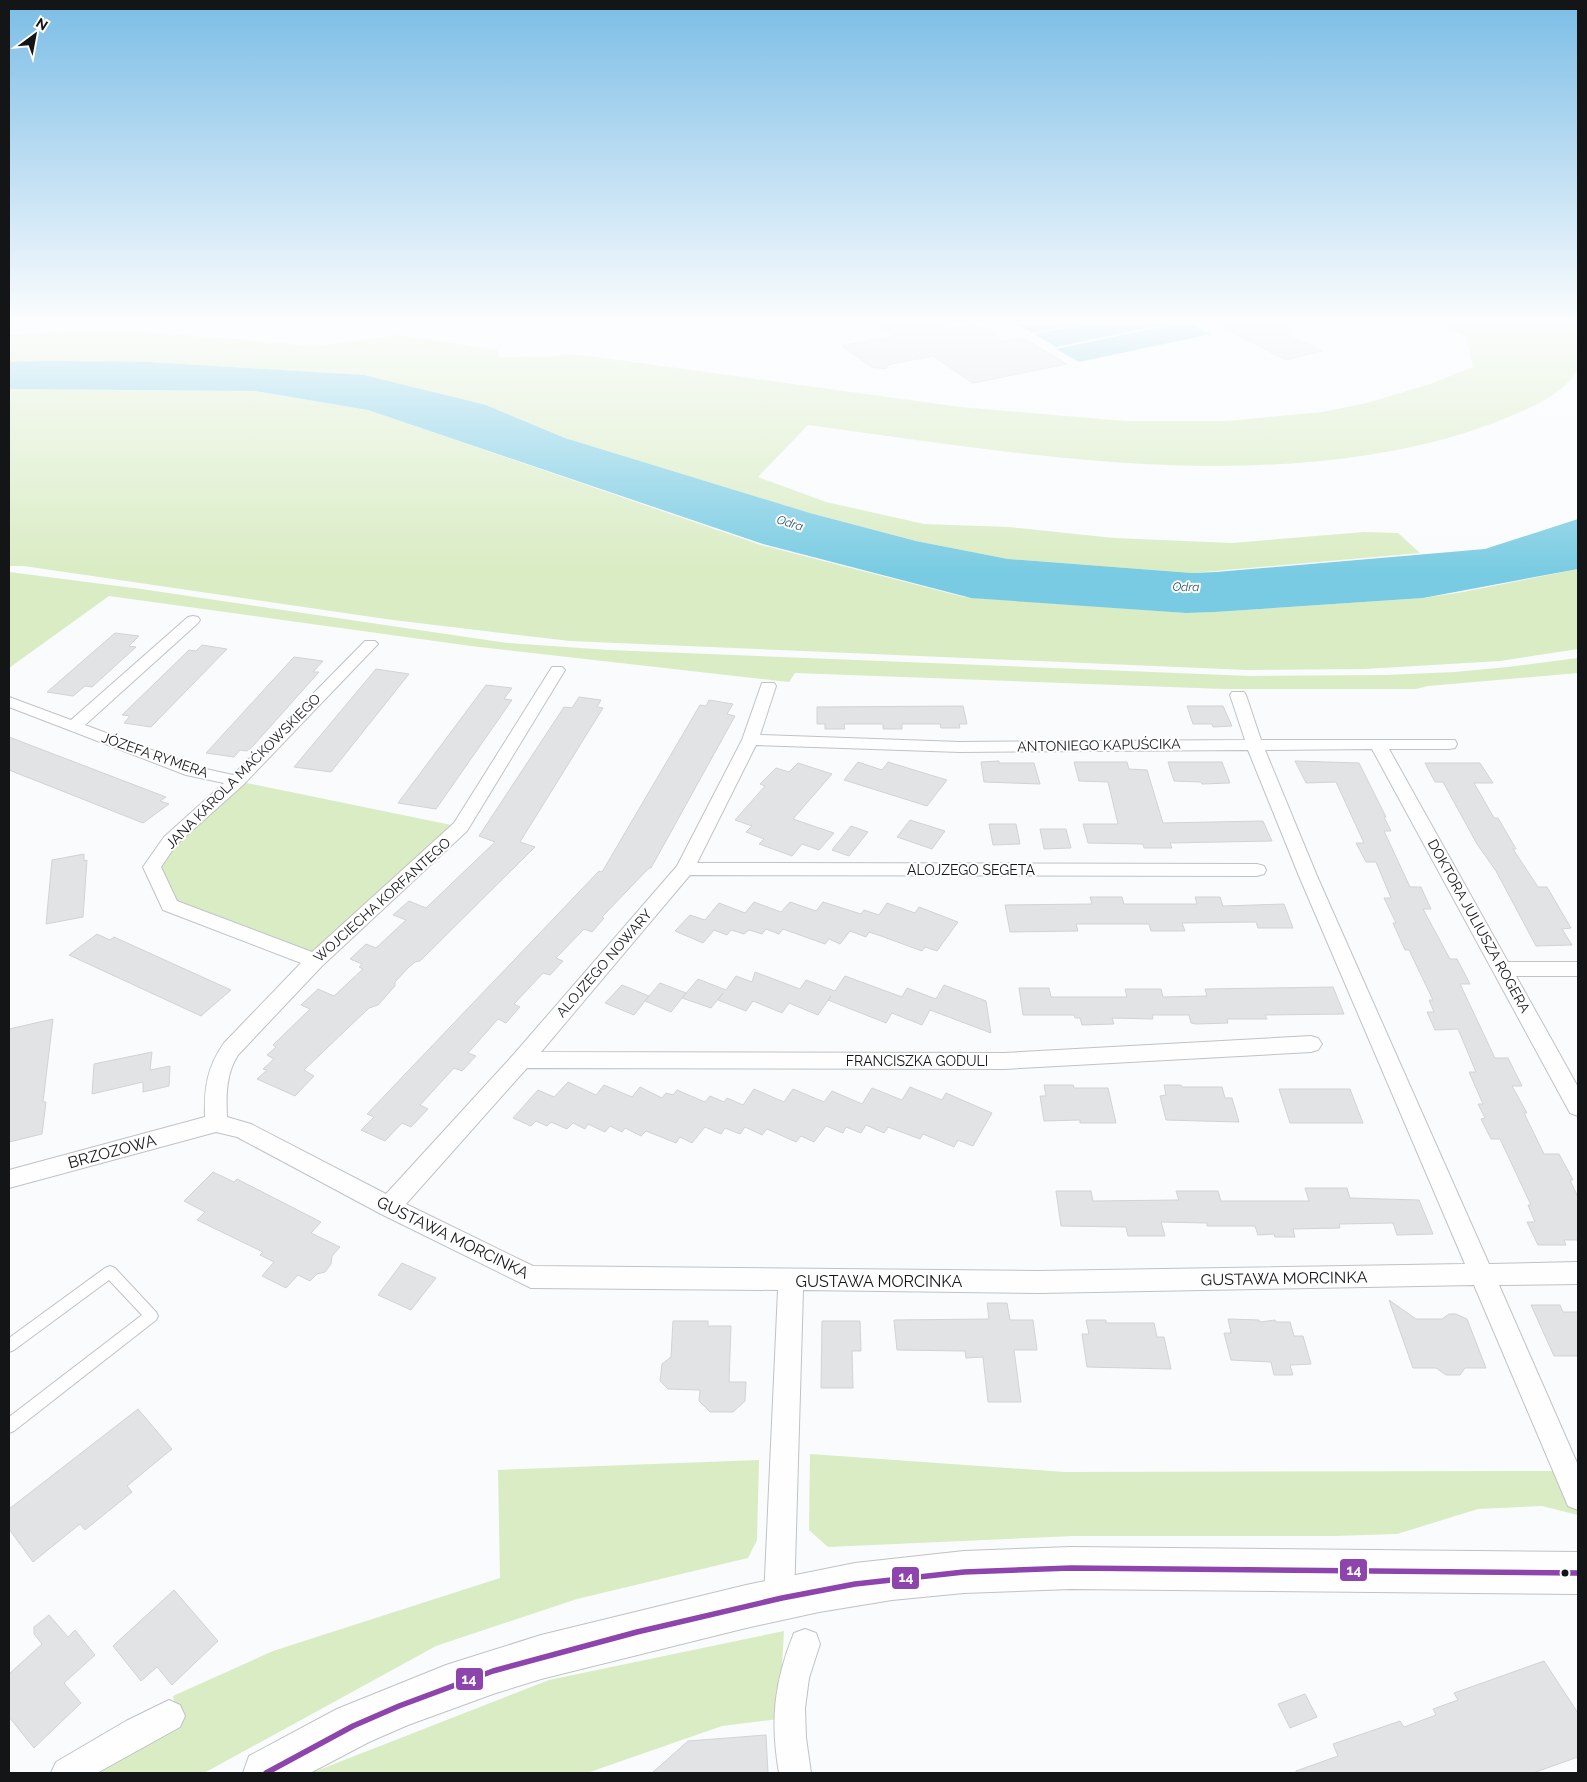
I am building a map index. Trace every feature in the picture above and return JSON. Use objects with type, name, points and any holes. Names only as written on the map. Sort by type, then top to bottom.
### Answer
[{"type":"street","points":[[74,726],[193,620]]},
{"type":"street","name":"JANA KAROLA MAĆKOWSKIEGO","points":[[314,961],[170,905],[152,867],[170,841],[237,781],[370,644]]},
{"type":"street","name":"WOJCIECHA KORFANTEGO","points":[[216,1124],[214,1087],[221,1062],[314,961],[461,827],[557,670]]},
{"type":"street","name":"ALOJZEGO NOWARY","points":[[389,1207],[522,1060],[685,869],[750,740],[768,686]]},
{"type":"street","points":[[1238,695],[1254,744],[1311,885],[1578,1496]]},
{"type":"street","name":"JÓZEFA RYMERA","points":[[9,702],[192,771],[237,781]]},
{"type":"street","name":"ANTONIEGO KAPUŚCIKA","points":[[750,740],[960,747],[1449,744]]},
{"type":"street","name":"DOKTORA JULIUSZA ROGERA","points":[[1378,745],[1578,1107]]},
{"type":"street","name":"ALOJZEGO SEGETA","points":[[685,869],[1257,870]]},
{"type":"street","points":[[1503,969],[1578,969]]},
{"type":"street","name":"FRANCISZKA GODULI","points":[[522,1060],[1004,1061],[1311,1044]]},
{"type":"street","name":"GUSTAWA MORCINKA","points":[[216,1124],[243,1130],[389,1207],[531,1277],[1039,1282],[1578,1273]]},
{"type":"street","name":"BRZOZOWA","points":[[9,1179],[216,1124]]},
{"type":"street","points":[[779,1599],[791,1280]]},
{"type":"street","points":[[266,1773],[295,1755],[371,1718],[425,1695],[520,1662],[612,1638],[779,1599],[858,1583],[931,1574],[1079,1568],[1578,1573]]},
{"type":"street","points":[[795,1773],[788,1715],[791,1689],[805,1644]]},
{"type":"street","points":[[67,1773],[137,1732],[169,1716]]},
{"type":"lane","points":[[9,1346],[110,1272],[151,1316],[9,1426]]},
{"type":"green space","points":[[9,407],[351,407],[368,410],[761,545],[964,597],[1186,613],[1215,612],[1423,598],[1578,569],[1578,649],[1500,661],[1364,669],[1247,670],[570,641],[393,620],[24,566],[9,566]]},
{"type":"green space","points":[[491,407],[962,407],[1125,421],[1228,421],[1323,412],[1347,407],[1530,407],[1465,433],[1391,451],[1286,464],[1217,466],[1081,459],[944,444],[808,425],[758,477],[826,502],[924,524],[1009,527],[1114,538],[1232,543],[1364,532],[1398,533],[1420,553],[1192,573],[1008,559],[916,541],[810,513],[565,438]]},
{"type":"green space","points":[[9,572],[141,589],[507,643],[609,650],[1250,676],[1386,675],[1455,672],[1578,658],[1578,673],[1428,686],[1416,689],[1224,689],[795,673],[789,682],[471,646],[109,596],[9,668]]},
{"type":"green space","points":[[237,781],[461,827],[315,961],[170,905],[152,867]]},
{"type":"green space","points":[[810,1454],[1065,1472],[1578,1471],[1578,1515],[1542,1506],[1478,1509],[1397,1534],[1333,1536],[1073,1536],[828,1547],[809,1530]]},
{"type":"green space","points":[[759,1460],[757,1540],[748,1558],[577,1599],[436,1646],[204,1773],[83,1773],[178,1725],[173,1696],[273,1651],[500,1578],[498,1470]]},
{"type":"green space","points":[[784,1631],[779,1719],[722,1726],[587,1773],[311,1773],[549,1680]]},
{"type":"water","name":"Odra","points":[[351,407],[491,407],[565,438],[810,513],[916,541],[1008,559],[1192,573],[1216,572],[1485,549],[1578,519],[1578,569],[1423,598],[1215,612],[1186,613],[971,598],[763,544],[368,410]]},
{"type":"building","points":[[115,633],[139,636],[129,646],[136,647],[92,687],[85,686],[73,696],[47,692]]},
{"type":"building","points":[[202,645],[227,649],[151,727],[124,723],[130,716],[122,715],[189,650],[196,651]]},
{"type":"building","points":[[294,657],[323,661],[313,672],[319,672],[253,746],[247,751],[240,750],[234,757],[206,753]]},
{"type":"building","points":[[376,669],[409,674],[331,772],[294,767]]},
{"type":"building","points":[[486,685],[512,688],[504,699],[512,700],[436,809],[398,803]]},
{"type":"building","points":[[579,697],[601,700],[597,707],[603,708],[520,842],[535,847],[420,961],[415,962],[408,968],[378,1005],[369,1008],[304,1070],[314,1076],[295,1096],[257,1079],[267,1070],[263,1069],[274,1059],[267,1055],[276,1047],[273,1045],[310,1009],[301,1005],[318,989],[334,996],[363,969],[359,967],[362,964],[350,959],[366,944],[376,948],[406,920],[393,915],[409,901],[426,908],[495,842],[479,836],[564,707],[572,708]]},
{"type":"building","points":[[709,700],[733,704],[727,714],[735,716],[651,868],[602,917],[604,918],[592,932],[584,929],[556,958],[563,961],[550,975],[543,973],[514,1004],[520,1007],[506,1023],[498,1019],[468,1053],[476,1056],[462,1071],[454,1068],[420,1105],[428,1109],[411,1127],[402,1123],[385,1141],[361,1130],[374,1117],[367,1114],[599,871],[602,872],[700,705],[706,706]]},
{"type":"building","points":[[963,706],[967,724],[959,724],[960,728],[941,728],[940,724],[902,724],[902,729],[883,729],[883,724],[844,724],[845,729],[825,729],[825,724],[817,724],[817,707]]},
{"type":"building","points":[[1187,706],[1223,706],[1232,726],[1213,727],[1212,724],[1193,724]]},
{"type":"building","points":[[9,737],[166,797],[160,801],[169,804],[143,823],[9,770]]},
{"type":"building","points":[[999,761],[999,763],[1034,763],[1040,784],[984,782],[981,762]]},
{"type":"building","points":[[1295,761],[1359,763],[1386,817],[1384,817],[1391,831],[1384,831],[1410,887],[1421,887],[1431,909],[1423,909],[1450,959],[1457,959],[1470,984],[1460,984],[1495,1058],[1508,1058],[1522,1086],[1512,1086],[1527,1113],[1524,1113],[1544,1154],[1559,1154],[1573,1180],[1570,1180],[1578,1197],[1578,1240],[1564,1240],[1566,1245],[1538,1245],[1527,1222],[1535,1222],[1528,1205],[1531,1205],[1500,1139],[1491,1139],[1481,1119],[1485,1118],[1478,1104],[1483,1104],[1469,1072],[1476,1072],[1458,1029],[1435,1030],[1427,1012],[1434,1012],[1429,1000],[1433,1000],[1409,950],[1405,950],[1393,923],[1396,923],[1384,898],[1391,898],[1376,862],[1366,862],[1356,843],[1364,843],[1336,782],[1306,783]]},
{"type":"building","points":[[858,762],[882,770],[888,762],[947,780],[927,806],[844,780]]},
{"type":"building","points":[[1074,762],[1127,762],[1129,769],[1147,770],[1163,823],[1263,821],[1272,841],[1170,843],[1172,848],[1144,848],[1143,844],[1088,843],[1083,824],[1118,824],[1108,782],[1079,781]]},
{"type":"building","points":[[1168,762],[1222,762],[1230,783],[1202,784],[1201,782],[1174,781]]},
{"type":"building","points":[[798,763],[832,774],[793,819],[834,833],[819,850],[802,844],[792,856],[759,844],[764,839],[746,832],[752,826],[735,820],[765,786],[760,784],[776,768],[789,772]]},
{"type":"building","points":[[1425,763],[1480,763],[1493,783],[1474,783],[1494,818],[1498,818],[1516,849],[1513,849],[1538,887],[1547,887],[1571,928],[1562,929],[1572,945],[1536,946],[1496,871],[1477,844],[1443,782],[1435,782]]},
{"type":"building","points":[[910,820],[945,831],[932,849],[897,837]]},
{"type":"building","points":[[989,824],[1016,824],[1020,844],[993,845]]},
{"type":"building","points":[[851,826],[868,832],[849,856],[832,850]]},
{"type":"building","points":[[1040,829],[1066,829],[1071,848],[1044,849]]},
{"type":"building","points":[[84,854],[84,861],[87,860],[83,917],[46,924],[52,860]]},
{"type":"building","points":[[1090,897],[1122,897],[1124,904],[1197,904],[1195,897],[1220,897],[1223,906],[1284,904],[1293,928],[1258,928],[1256,922],[1182,923],[1185,931],[1151,931],[1149,924],[1076,924],[1078,931],[1010,932],[1005,905],[1092,904]]},
{"type":"building","points":[[754,902],[781,912],[790,902],[816,911],[823,902],[861,914],[864,910],[879,915],[887,903],[915,913],[919,907],[958,922],[937,951],[925,947],[922,951],[869,932],[866,937],[850,931],[840,944],[829,939],[825,944],[783,929],[779,934],[766,929],[762,934],[749,930],[744,934],[731,930],[727,935],[714,930],[703,943],[675,931],[690,915],[705,920],[719,903],[745,913]]},
{"type":"building","points":[[97,934],[110,940],[114,937],[231,990],[201,1016],[69,955]]},
{"type":"building","points":[[755,972],[800,989],[806,980],[835,991],[845,976],[902,997],[907,988],[936,999],[944,985],[986,1001],[991,1033],[930,1010],[922,1025],[892,1013],[886,1023],[828,1000],[818,1015],[789,1003],[782,1013],[753,1001],[746,1011],[718,1000],[723,993],[711,1008],[682,998],[698,979],[726,990],[736,976],[752,982]]},
{"type":"building","points":[[660,983],[686,993],[671,1012],[645,1001]]},
{"type":"building","points":[[622,985],[649,996],[634,1015],[605,1003]]},
{"type":"building","points":[[1333,987],[1344,1014],[1265,1015],[1267,1019],[1227,1019],[1228,1023],[1196,1024],[1191,1023],[1189,1015],[1152,1015],[1153,1019],[1112,1018],[1114,1024],[1082,1025],[1080,1018],[1075,1018],[1074,1015],[1023,1015],[1019,988],[1049,988],[1051,997],[1127,997],[1125,989],[1161,989],[1163,997],[1207,996],[1205,989]]},
{"type":"building","points":[[53,1019],[43,1102],[46,1102],[42,1134],[9,1142],[9,1029]]},
{"type":"building","points":[[152,1052],[150,1070],[170,1066],[169,1086],[143,1092],[143,1082],[92,1094],[94,1064]]},
{"type":"building","points":[[568,1082],[596,1095],[604,1085],[632,1097],[640,1087],[662,1098],[666,1093],[673,1095],[677,1090],[705,1102],[710,1096],[724,1102],[727,1098],[743,1105],[754,1089],[784,1102],[793,1089],[824,1102],[832,1091],[862,1104],[872,1088],[902,1100],[910,1087],[942,1100],[946,1093],[992,1113],[973,1146],[958,1140],[954,1147],[923,1134],[920,1139],[888,1127],[884,1133],[866,1125],[861,1133],[846,1127],[843,1133],[826,1126],[814,1142],[801,1136],[796,1142],[767,1129],[762,1135],[745,1127],[740,1134],[725,1128],[721,1134],[705,1127],[692,1143],[680,1137],[676,1143],[646,1131],[641,1136],[625,1128],[622,1132],[610,1126],[605,1132],[588,1124],[585,1129],[573,1123],[567,1129],[551,1122],[547,1126],[536,1121],[531,1126],[513,1118],[538,1090],[554,1097]]},
{"type":"building","points":[[1044,1085],[1073,1085],[1074,1088],[1108,1088],[1116,1123],[1080,1123],[1080,1120],[1044,1121],[1040,1096],[1046,1096]]},
{"type":"building","points":[[1164,1085],[1222,1087],[1225,1098],[1232,1098],[1239,1122],[1166,1120],[1160,1096],[1166,1095]]},
{"type":"building","points":[[1279,1089],[1350,1089],[1363,1123],[1290,1123]]},
{"type":"building","points":[[213,1172],[234,1182],[237,1179],[321,1222],[311,1233],[340,1247],[332,1256],[331,1264],[325,1272],[317,1274],[310,1281],[298,1275],[286,1288],[262,1276],[274,1262],[260,1255],[263,1252],[197,1220],[205,1212],[184,1201]]},
{"type":"building","points":[[1305,1188],[1347,1188],[1350,1198],[1419,1200],[1433,1234],[1397,1235],[1393,1223],[1339,1224],[1340,1228],[1293,1229],[1295,1237],[1275,1237],[1274,1234],[1258,1235],[1255,1226],[1207,1226],[1207,1223],[1161,1222],[1165,1236],[1128,1236],[1126,1227],[1061,1226],[1056,1191],[1091,1191],[1093,1201],[1179,1200],[1176,1191],[1218,1191],[1221,1201],[1309,1201]]},
{"type":"building","points":[[402,1263],[436,1278],[411,1310],[378,1295]]},
{"type":"building","points":[[1389,1300],[1416,1319],[1442,1319],[1449,1314],[1456,1314],[1467,1319],[1486,1368],[1465,1368],[1460,1375],[1446,1375],[1436,1368],[1413,1368]]},
{"type":"building","points":[[987,1303],[1007,1303],[1010,1320],[1033,1320],[1037,1350],[1014,1350],[1021,1402],[988,1402],[983,1357],[966,1358],[965,1351],[897,1350],[894,1320],[989,1319]]},
{"type":"building","points":[[1531,1305],[1560,1305],[1563,1312],[1578,1312],[1578,1356],[1554,1356]]},
{"type":"building","points":[[1228,1319],[1290,1322],[1294,1336],[1303,1336],[1311,1364],[1290,1365],[1293,1375],[1274,1375],[1271,1362],[1231,1360],[1224,1333],[1231,1333]]},
{"type":"building","points":[[1086,1320],[1106,1320],[1106,1323],[1154,1323],[1157,1337],[1164,1337],[1171,1369],[1087,1367],[1082,1334],[1089,1334]]},
{"type":"building","points":[[673,1321],[708,1321],[708,1326],[731,1326],[729,1382],[746,1382],[745,1401],[733,1412],[710,1412],[699,1401],[700,1390],[668,1389],[660,1381],[662,1364],[671,1357]]},
{"type":"building","points":[[822,1321],[860,1321],[861,1351],[852,1351],[853,1388],[821,1388]]},
{"type":"building","points":[[138,1409],[172,1449],[127,1486],[132,1492],[85,1530],[80,1524],[33,1562],[9,1529],[9,1509]]},
{"type":"building","points":[[174,1590],[218,1641],[172,1685],[157,1667],[141,1681],[113,1646]]},
{"type":"building","points":[[49,1615],[68,1637],[75,1630],[95,1655],[64,1683],[81,1703],[34,1748],[9,1717],[9,1674],[42,1644],[34,1634],[34,1627]]},
{"type":"building","points":[[1544,1661],[1578,1713],[1578,1757],[1533,1773],[1296,1773],[1296,1771],[1338,1756],[1333,1744],[1400,1721],[1404,1727],[1436,1715],[1433,1709],[1458,1700],[1454,1693]]},
{"type":"building","points":[[1305,1694],[1317,1717],[1290,1728],[1278,1704]]},
{"type":"building","points":[[766,1735],[768,1773],[652,1773],[688,1741]]},
{"type":"transit line","name":"14","points":[[266,1773],[309,1748],[353,1726],[399,1706],[493,1671],[637,1632],[782,1598],[855,1584],[964,1572],[1071,1568],[1578,1573]]}]
